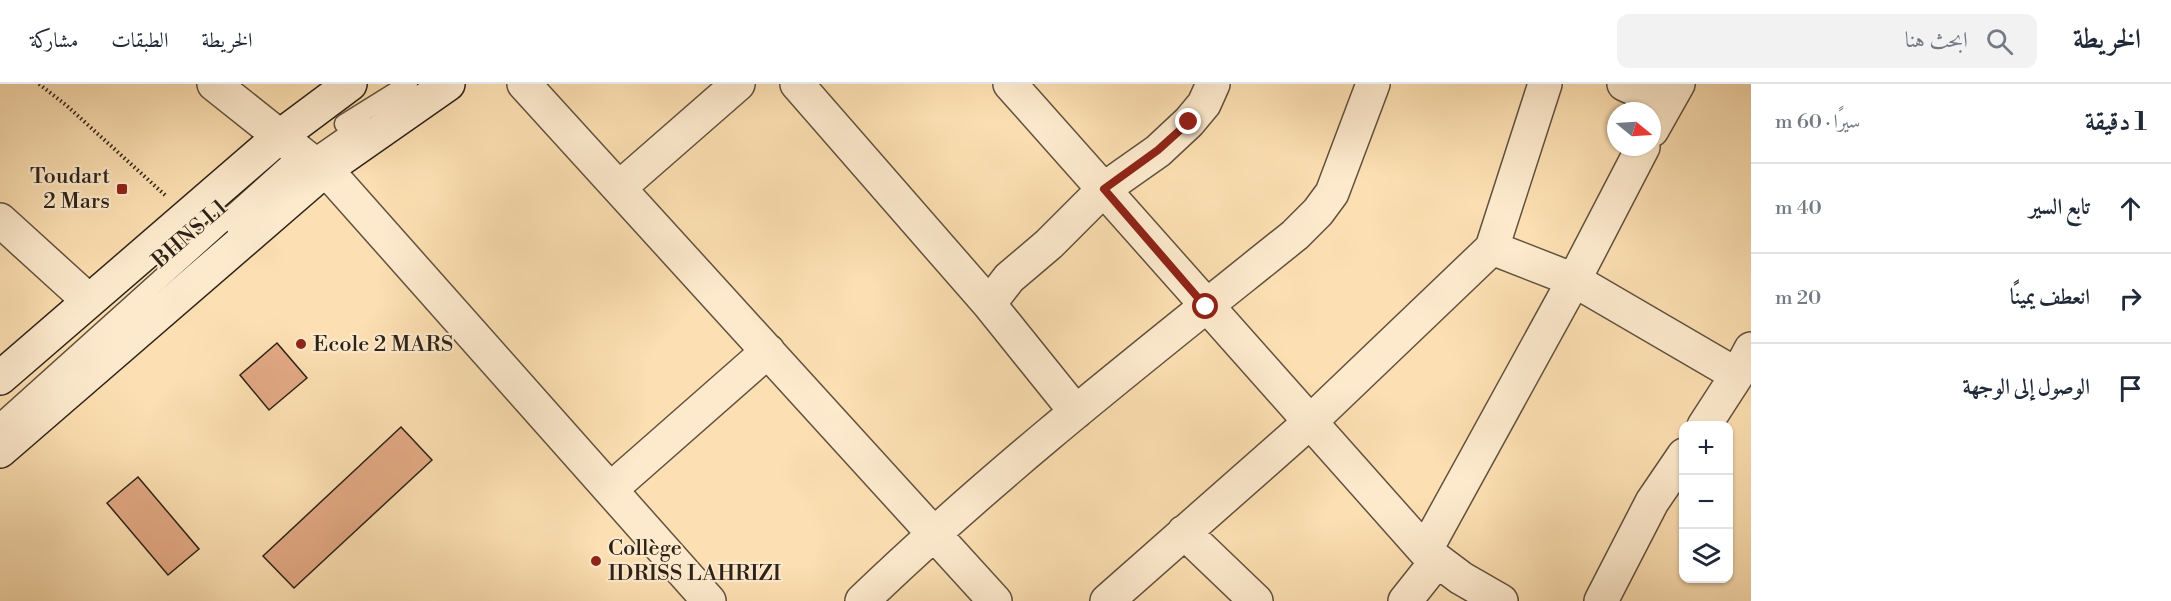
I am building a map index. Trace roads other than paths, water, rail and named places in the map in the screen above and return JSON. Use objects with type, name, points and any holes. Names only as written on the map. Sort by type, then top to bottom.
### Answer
[{"type":"street","points":[[214,84],[304,155],[611,489],[709,601]]},
{"type":"street","points":[[0,451],[304,155],[350,84]]},
{"type":"street","points":[[0,378],[188,215],[448,84]]},
{"type":"street","points":[[524,84],[934,531],[995,601]]},
{"type":"street","points":[[619,188],[738,84]]},
{"type":"street","points":[[797,84],[989,304],[1076,412]]},
{"type":"street","points":[[1010,84],[1206,307],[1311,421],[1430,556],[1500,601]]},
{"type":"street","points":[[989,304],[1009,278],[1049,244],[1104,189],[1158,150],[1189,122],[1204,104],[1213,84]]},
{"type":"street","points":[[862,601],[934,531],[1076,412],[1295,235],[1318,212],[1332,193],[1373,84]]},
{"type":"street","points":[[1107,601],[1311,421],[1492,248],[1545,84]]},
{"type":"street","points":[[1624,84],[1665,106]]},
{"type":"street","points":[[1405,601],[1638,156]]},
{"type":"street","points":[[0,220],[88,300]]},
{"type":"street","points":[[1492,248],[1574,280],[1744,362],[1707,421]]},
{"type":"street","points":[[611,489],[768,351]]},
{"type":"street","points":[[1601,601],[1652,502],[1679,461]]},
{"type":"street","points":[[1184,532],[1256,601]]},
{"type":"lane","name":"BHNS L1","points":[[0,423],[304,155],[408,84]]},
{"type":"lane","name":"BHNS L1","points":[[0,434],[304,155],[424,84]]},
{"type":"place","name":"Toudart 2 Mars","points":[[122,189]]},
{"type":"place","name":"Ecole 2 MARS","points":[[301,344]]},
{"type":"place","name":"Collège IDRISS LAHRIZI","points":[[596,561]]}]
